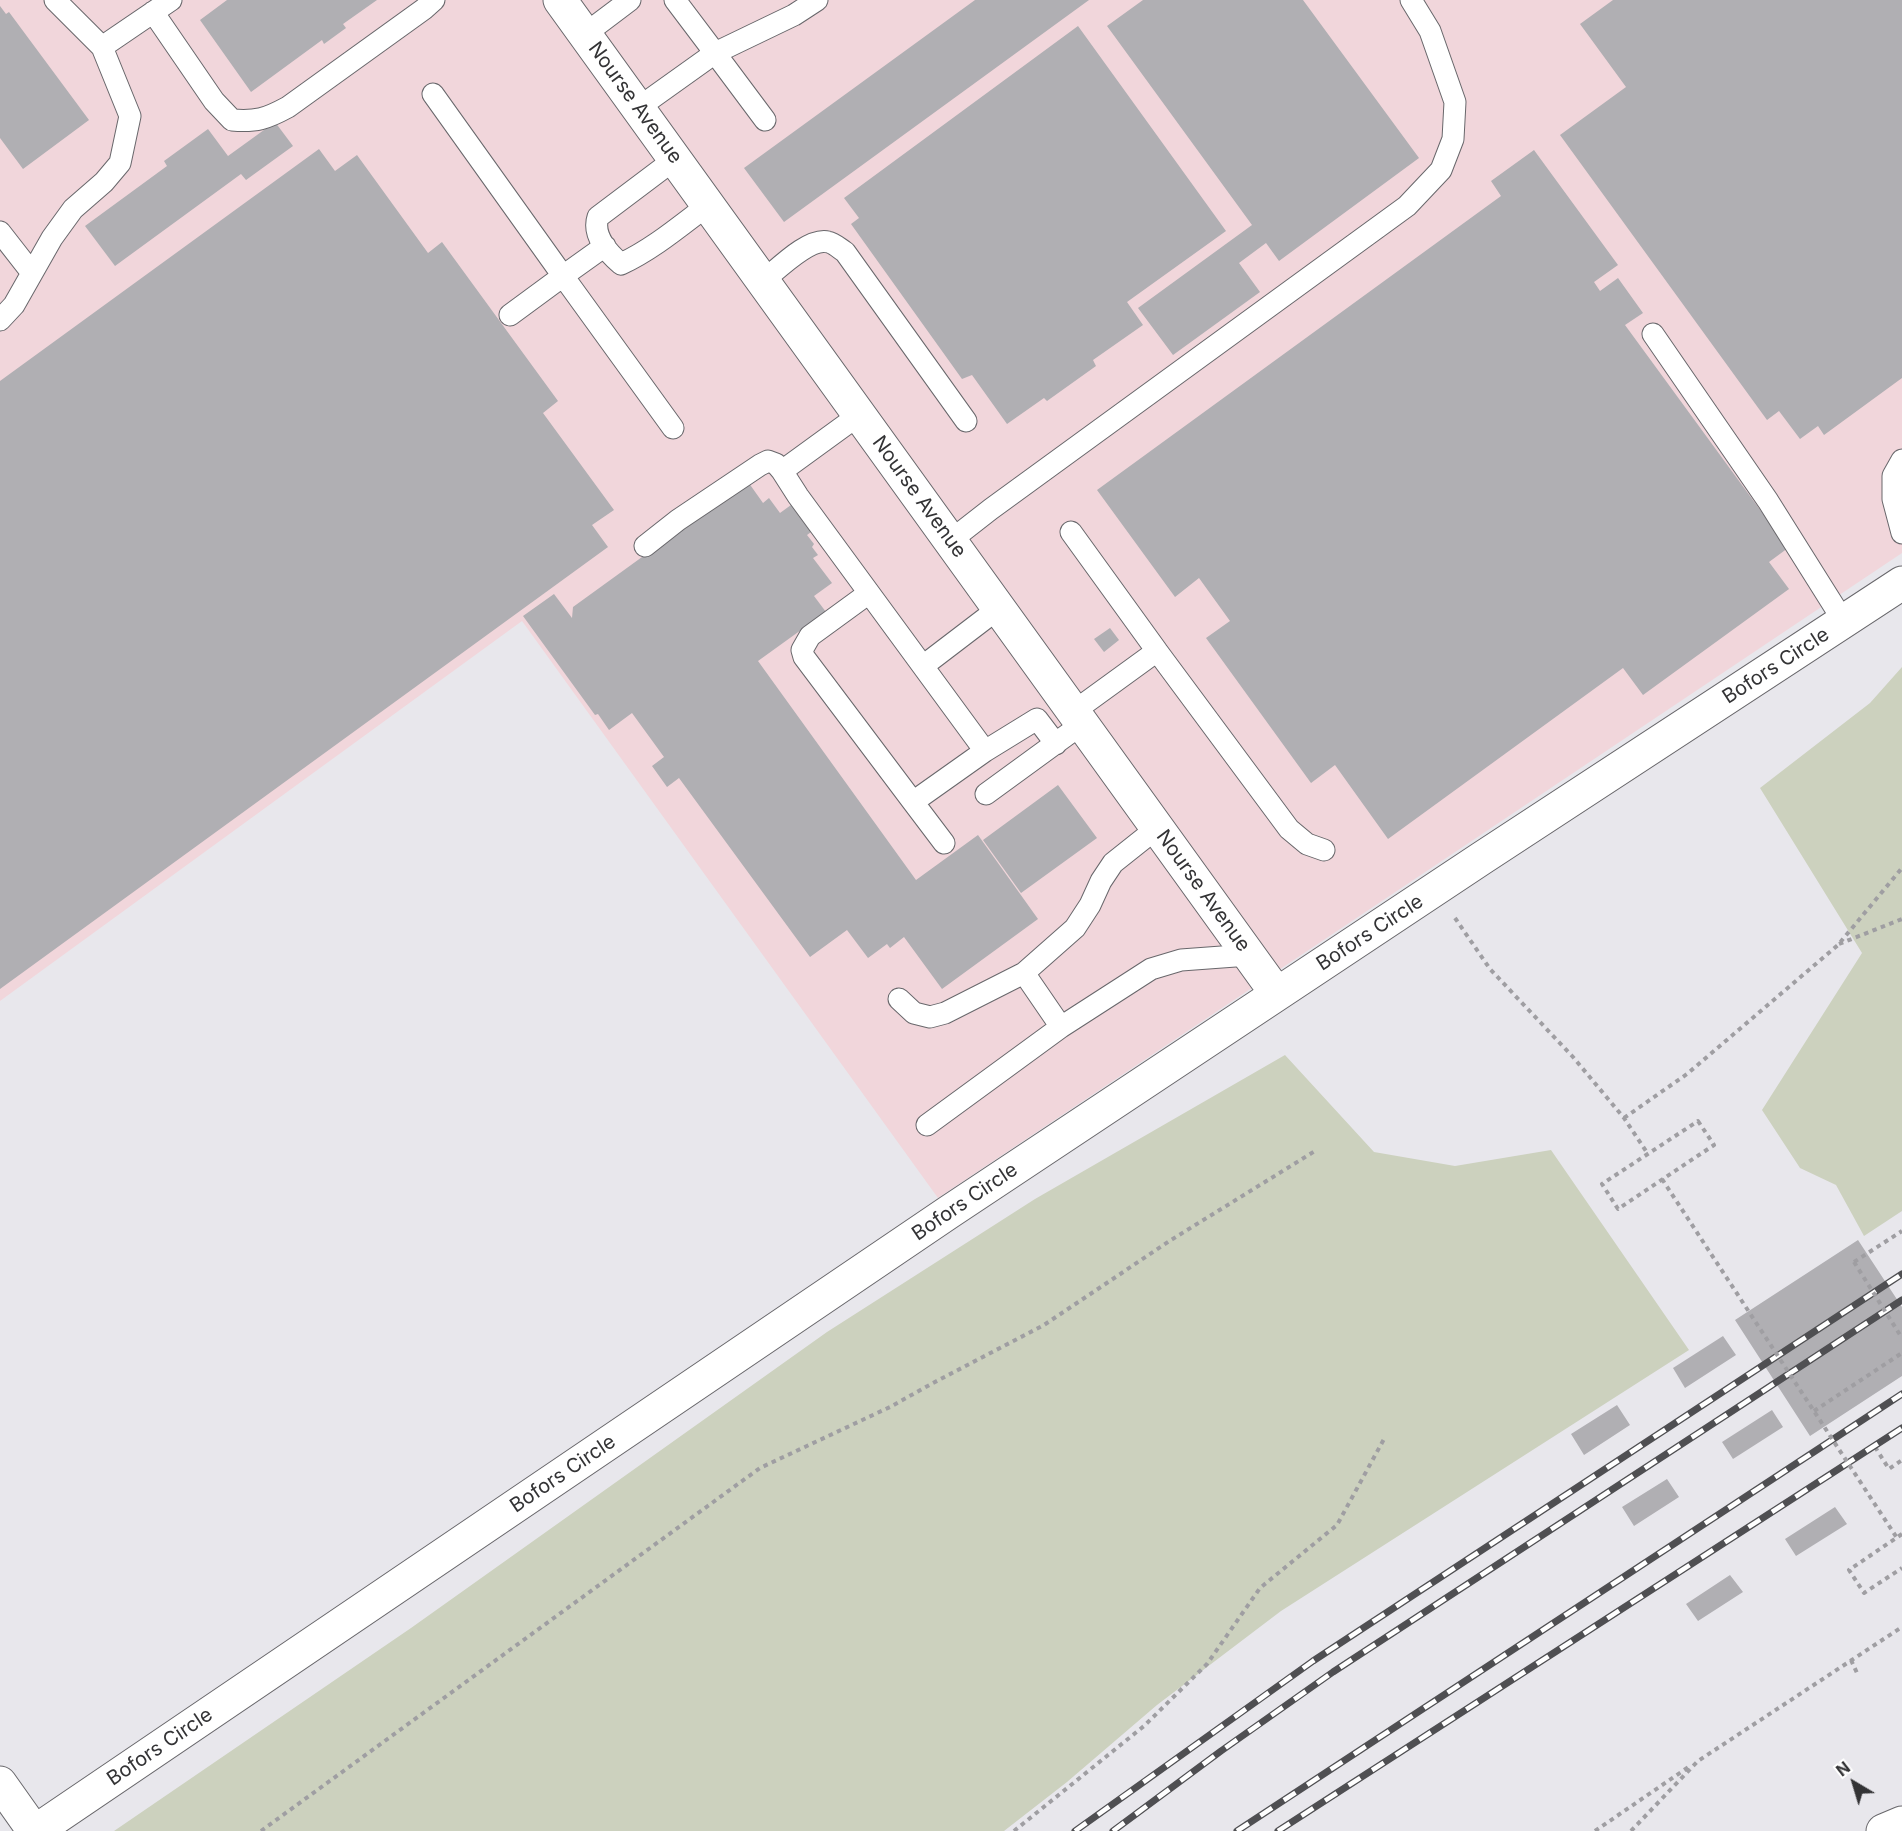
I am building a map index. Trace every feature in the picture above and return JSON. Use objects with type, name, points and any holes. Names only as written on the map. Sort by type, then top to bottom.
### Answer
[{"type":"street","name":"Nourse Avenue","points":[[560,0],[1277,994]]},
{"type":"street","name":"Bofors Circle","points":[[35,1831],[949,1212],[1902,583]]},
{"type":"street","points":[[0,1783],[35,1831]]},
{"type":"street","points":[[1882,1831],[1902,1823]]},
{"type":"lane","points":[[0,320],[14,305],[52,238],[74,209],[104,182],[120,163],[130,116],[102,47],[55,0]]},
{"type":"lane","points":[[102,47],[171,0]]},
{"type":"lane","points":[[153,12],[214,101],[232,120],[251,121],[268,118],[288,107],[434,0]]},
{"type":"lane","points":[[585,34],[630,0]]},
{"type":"lane","points":[[675,0],[765,120]]},
{"type":"lane","points":[[638,108],[716,53],[794,15],[817,0]]},
{"type":"lane","points":[[950,541],[1407,206],[1441,170],[1453,140],[1455,102],[1430,31],[1411,0]]},
{"type":"lane","points":[[433,94],[673,428]]},
{"type":"lane","points":[[675,159],[598,217],[595,226],[605,246],[621,264],[655,245],[708,205]]},
{"type":"lane","points":[[0,232],[32,273]]},
{"type":"lane","points":[[763,281],[817,241],[830,242],[845,252],[966,421]]},
{"type":"lane","points":[[510,315],[605,246]]},
{"type":"lane","points":[[1653,334],[1768,501],[1844,622]]},
{"type":"lane","points":[[782,471],[859,415]]},
{"type":"lane","points":[[1902,460],[1893,476],[1893,499],[1902,533]]},
{"type":"lane","points":[[645,546],[678,520],[760,465],[768,461],[776,464],[985,751]]},
{"type":"lane","points":[[1071,532],[1289,830],[1307,844],[1324,850]]},
{"type":"lane","points":[[870,593],[810,636],[802,650],[804,657],[944,843]]},
{"type":"lane","points":[[923,666],[999,608]]},
{"type":"lane","points":[[914,802],[985,751],[1037,719],[1073,711],[1157,651]]},
{"type":"lane","points":[[986,794],[1056,744],[1073,711]]},
{"type":"lane","points":[[1037,719],[1056,744]]},
{"type":"lane","points":[[899,999],[914,1013],[930,1017],[945,1013],[1024,973],[1075,928],[1113,863],[1157,828]]},
{"type":"lane","points":[[927,1125],[1061,1027],[1151,969],[1181,960],[1249,955]]},
{"type":"lane","points":[[1024,973],[1061,1027]]},
{"type":"path","points":[[1623,1118],[1687,1074],[1838,945],[1902,868]]},
{"type":"path","points":[[1453,916],[1490,969],[1573,1057],[1623,1118],[1648,1154]]},
{"type":"path","points":[[1838,945],[1902,919]]},
{"type":"path","points":[[1698,1121],[1714,1146],[1618,1209],[1602,1184],[1648,1154],[1698,1121]]},
{"type":"path","points":[[261,1831],[760,1468],[890,1407],[1044,1325],[1171,1240],[1316,1151]]},
{"type":"path","points":[[1662,1179],[1897,1538]]},
{"type":"path","points":[[1902,1231],[1854,1262],[1902,1338]]},
{"type":"path","points":[[1814,1412],[1902,1353]]},
{"type":"path","points":[[1014,1831],[1144,1725],[1207,1664],[1260,1588],[1337,1525],[1384,1439]]},
{"type":"path","points":[[1875,1447],[1889,1469],[1902,1460]]},
{"type":"path","points":[[1902,1534],[1849,1570],[1864,1593],[1902,1568]]},
{"type":"path","points":[[1595,1831],[1902,1627]]},
{"type":"path","points":[[1851,1660],[1857,1673]]},
{"type":"path","points":[[1631,1831],[1698,1761]]},
{"type":"shaded area","points":[[0,0],[1902,0],[1902,553],[938,1198],[522,621],[0,1001]]},
{"type":"green space","points":[[1902,667],[1902,1211],[1864,1236],[1836,1185],[1800,1168],[1762,1110],[1862,953],[1760,788],[1870,703]]},
{"type":"green space","points":[[1285,1055],[1374,1152],[1455,1166],[1551,1150],[1689,1350],[1281,1611],[1157,1705],[1067,1782],[1004,1831],[114,1831],[411,1628],[827,1332],[1035,1199]]},
{"type":"building","points":[[227,0],[377,0],[343,24],[346,28],[324,44],[322,40],[251,92],[200,20]]},
{"type":"building","points":[[975,0],[1089,0],[784,222],[744,168]]},
{"type":"building","points":[[1143,0],[1303,0],[1419,158],[1279,261],[1266,243],[1239,263],[1260,292],[1173,355],[1138,308],[1252,225],[1107,26]]},
{"type":"building","points":[[1613,0],[1902,0],[1902,378],[1824,435],[1818,426],[1800,439],[1779,411],[1767,420],[1560,135],[1626,87],[1580,24]]},
{"type":"building","points":[[0,6],[6,14],[9,12],[89,120],[23,169],[0,138]]},
{"type":"building","points":[[1078,26],[1226,231],[1127,302],[1143,325],[1093,360],[1096,366],[1047,401],[1044,398],[1007,424],[972,375],[962,379],[851,224],[859,218],[844,198]]},
{"type":"building","points":[[275,122],[293,146],[246,180],[241,174],[115,266],[85,226],[167,166],[164,161],[208,129],[228,156]]},
{"type":"building","points":[[319,149],[335,171],[357,155],[428,253],[442,242],[558,401],[543,413],[614,510],[592,525],[608,547],[0,989],[0,381]]},
{"type":"building","points":[[1534,150],[1618,265],[1594,282],[1600,291],[1618,278],[1643,313],[1625,325],[1788,548],[1769,562],[1789,589],[1643,695],[1623,668],[1388,839],[1335,765],[1311,783],[1206,638],[1230,621],[1199,578],[1175,597],[1097,490],[1501,196],[1491,181]]},
{"type":"building","points":[[746,479],[763,503],[769,498],[780,513],[791,505],[811,532],[807,535],[818,555],[813,558],[832,583],[814,596],[826,612],[758,661],[916,880],[978,835],[1038,919],[942,989],[904,937],[890,948],[887,944],[868,958],[847,930],[810,957],[679,778],[667,787],[652,766],[664,757],[632,713],[609,730],[598,714],[595,715],[523,616],[554,594],[572,618],[573,607],[736,489]]},
{"type":"building","points":[[1110,628],[1119,640],[1104,652],[1094,639]]},
{"type":"building","points":[[1058,785],[1097,838],[1021,893],[983,840]]},
{"type":"building","points":[[1858,1240],[1902,1307],[1902,1376],[1810,1436],[1735,1320]]},
{"type":"building","points":[[1723,1336],[1736,1355],[1685,1388],[1673,1368]]},
{"type":"building","points":[[1617,1405],[1630,1425],[1584,1455],[1571,1434]]},
{"type":"building","points":[[1772,1410],[1783,1427],[1733,1459],[1722,1442]]},
{"type":"building","points":[[1667,1479],[1679,1497],[1634,1526],[1622,1507]]},
{"type":"building","points":[[1835,1507],[1847,1524],[1796,1556],[1785,1539]]},
{"type":"building","points":[[1730,1575],[1743,1592],[1698,1621],[1686,1604]]},
{"type":"railway","points":[[1075,1831],[1313,1661],[1902,1274]]},
{"type":"railway","points":[[1113,1831],[1333,1672],[1902,1300]]},
{"type":"railway","points":[[1237,1831],[1902,1394]]},
{"type":"railway","points":[[1278,1831],[1902,1428]]}]
